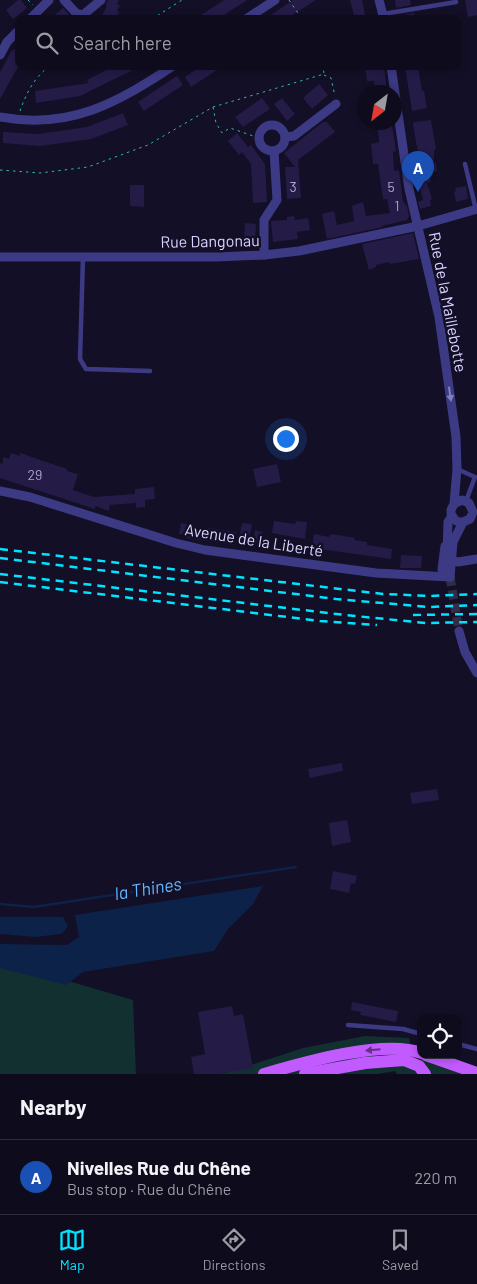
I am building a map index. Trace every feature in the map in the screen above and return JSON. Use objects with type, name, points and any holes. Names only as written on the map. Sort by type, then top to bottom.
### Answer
[{"type":"main road","points":[[264,1074],[308,1061],[371,1050],[410,1049],[417,1052]]},
{"type":"main road","points":[[437,1059],[477,1073]]},
{"type":"main road","points":[[305,1074],[365,1063],[404,1060],[419,1066],[425,1074]]},
{"type":"street","points":[[34,15],[49,0]]},
{"type":"street","points":[[64,0],[76,13],[81,15]]},
{"type":"street","points":[[84,15],[101,0]]},
{"type":"street","points":[[252,15],[275,0]]},
{"type":"street","points":[[378,0],[383,15]]},
{"type":"street","points":[[0,54],[7,42],[15,34]]},
{"type":"street","points":[[0,117],[33,120],[56,119],[76,115],[105,106],[136,90],[167,70]]},
{"type":"street","name":"Rue de la Maillebotte","points":[[392,70],[409,189],[439,317],[456,437],[457,469],[454,504]]},
{"type":"street","points":[[285,137],[294,136],[336,104]]},
{"type":"street","points":[[271,124],[282,129],[285,137],[281,145],[274,151],[266,150],[260,142],[263,129],[271,124]]},
{"type":"street","points":[[264,255],[264,220],[277,200],[274,151]]},
{"type":"street","name":"Rue Dangonau","points":[[0,257],[216,258],[264,255],[300,251],[418,226],[477,210]]},
{"type":"street","name":"Avenue de la Liberté","points":[[0,491],[30,497],[176,543],[205,550],[376,573],[450,577]]},
{"type":"street","points":[[450,577],[452,542],[464,522],[470,519],[475,510],[466,501],[458,501],[451,510],[452,516],[456,520],[464,522]]},
{"type":"street","points":[[452,516],[448,522],[447,557],[458,562],[477,559]]},
{"type":"street","points":[[447,536],[442,569],[450,577]]},
{"type":"street","points":[[459,631],[465,652],[477,673]]},
{"type":"lane","points":[[388,15],[456,2]]},
{"type":"lane","points":[[465,164],[477,210]]},
{"type":"lane","points":[[83,257],[80,359],[86,369],[150,371]]},
{"type":"lane","points":[[457,469],[475,477],[466,501]]},
{"type":"lane","points":[[348,1025],[403,1029],[417,1033]]},
{"type":"lane","points":[[462,1045],[477,1049]]},
{"type":"path","points":[[158,15],[182,0]]},
{"type":"path","points":[[289,0],[299,15]]},
{"type":"path","points":[[17,119],[23,102],[36,79],[44,70]]},
{"type":"path","points":[[324,70],[324,74]]},
{"type":"path","points":[[0,170],[40,173],[88,167],[148,145],[213,107],[324,74],[331,78],[336,104]]},
{"type":"path","points":[[213,107],[216,124],[222,133],[230,128],[260,138]]},
{"type":"green space","points":[[0,961],[133,1000],[136,1074],[0,1074]]},
{"type":"green space","points":[[365,1036],[409,1038],[419,1074],[397,1074],[395,1071],[377,1074],[214,1074],[229,1072],[303,1048]]},
{"type":"green space","points":[[421,1059],[427,1059],[467,1074],[429,1074]]},
{"type":"water","points":[[263,886],[253,904],[228,929],[214,951],[83,972],[66,985],[0,968],[0,944],[67,945],[79,937],[75,915]]},
{"type":"water","points":[[0,917],[63,917],[68,926],[62,934],[35,937],[0,934]]},
{"type":"building","points":[[18,0],[21,0],[27,8],[18,15],[15,15],[13,19],[6,10]]},
{"type":"building","points":[[108,0],[119,0],[117,4],[120,6],[117,10],[119,12],[117,15],[102,15],[107,6],[105,5]]},
{"type":"building","points":[[224,0],[247,0],[224,15],[201,15]]},
{"type":"building","points":[[293,0],[316,0],[292,15],[271,15]]},
{"type":"building","points":[[350,0],[362,0],[365,15],[354,15]]},
{"type":"building","points":[[395,0],[410,0],[411,5],[396,8]]},
{"type":"building","points":[[465,0],[477,0],[477,15],[468,17]]},
{"type":"building","points":[[63,8],[69,15],[55,15]]},
{"type":"building","points":[[15,48],[16,70],[0,99],[0,72]]},
{"type":"building","points":[[106,70],[133,70],[80,96],[36,103],[35,91],[89,83],[87,80]]},
{"type":"building","points":[[195,70],[217,70],[191,87],[185,77]]},
{"type":"building","points":[[366,70],[384,70],[386,85],[374,85],[374,81],[367,81]]},
{"type":"building","points":[[406,70],[419,70],[427,108],[412,111]]},
{"type":"building","points":[[177,76],[183,85],[144,111],[138,102]]},
{"type":"building","points":[[319,84],[328,95],[312,109],[303,98]]},
{"type":"building","points":[[262,98],[270,109],[243,127],[235,117]]},
{"type":"building","points":[[282,98],[295,114],[287,121],[274,104]]},
{"type":"building","points":[[123,113],[128,125],[91,139],[40,146],[3,143],[3,132],[38,134],[87,127]]},
{"type":"building","points":[[431,120],[436,149],[434,150],[434,163],[436,163],[437,171],[429,173],[431,182],[427,183],[432,199],[430,200],[431,206],[420,209],[418,202],[423,200],[417,178],[422,177],[413,124],[414,122]]},
{"type":"building","points":[[323,122],[327,122],[335,132],[298,160],[301,198],[287,199],[285,167],[295,167],[284,153]]},
{"type":"building","points":[[378,130],[393,130],[396,151],[393,152],[394,171],[399,170],[403,201],[407,206],[409,216],[407,220],[327,239],[322,214],[334,211],[337,225],[354,221],[352,206],[363,202],[366,216],[390,213],[387,199],[383,199],[378,164],[373,164],[371,144],[379,142]]},
{"type":"building","points":[[237,133],[248,147],[251,145],[265,164],[267,202],[253,203],[251,164],[242,152],[239,155],[228,141]]},
{"type":"building","points":[[130,185],[144,185],[144,207],[130,206]]},
{"type":"building","points":[[466,186],[468,199],[456,202],[455,188]]},
{"type":"building","points":[[294,216],[295,220],[308,218],[310,230],[297,232],[298,239],[273,242],[271,221],[287,220],[287,217]]},
{"type":"building","points":[[245,223],[256,224],[255,240],[244,240]]},
{"type":"building","points":[[413,233],[419,259],[389,264],[389,262],[376,265],[376,267],[369,270],[362,244]]},
{"type":"building","points":[[11,453],[20,456],[20,453],[78,474],[73,490],[94,497],[135,494],[135,489],[154,487],[155,499],[145,500],[145,507],[136,508],[136,503],[110,505],[109,511],[95,506],[95,509],[0,478],[0,463],[3,464],[3,457],[9,459]]},
{"type":"building","points":[[277,464],[281,482],[257,487],[253,469]]},
{"type":"building","points":[[274,521],[295,524],[296,521],[307,522],[305,539],[272,533]]},
{"type":"building","points":[[181,523],[188,524],[188,527],[236,532],[234,545],[186,538],[187,535],[179,534]]},
{"type":"building","points":[[242,523],[252,524],[250,535],[240,534]]},
{"type":"building","points":[[255,530],[263,532],[261,543],[253,542]]},
{"type":"building","points":[[314,534],[329,537],[332,534],[355,538],[354,540],[367,542],[367,545],[392,549],[391,559],[312,548]]},
{"type":"building","points":[[401,555],[422,556],[421,568],[400,568]]},
{"type":"building","points":[[342,763],[343,771],[310,778],[308,769]]},
{"type":"building","points":[[437,789],[439,800],[412,804],[410,793]]},
{"type":"building","points":[[347,820],[351,842],[332,846],[329,823]]},
{"type":"building","points":[[333,871],[357,876],[355,884],[351,883],[349,893],[330,889]]},
{"type":"building","points":[[352,1002],[398,1011],[396,1022],[360,1015],[361,1012],[351,1010]]},
{"type":"building","points":[[232,1006],[234,1016],[243,1014],[253,1068],[216,1074],[194,1074],[191,1057],[205,1054],[198,1012]]},
{"type":"waterway","name":"la Thines","points":[[0,904],[34,907],[296,867]]},
{"type":"tunnel","points":[[450,577],[459,631]]},
{"type":"railway","points":[[0,549],[383,594],[430,596],[477,594]]},
{"type":"railway","points":[[0,558],[336,599],[429,607],[477,605]]},
{"type":"railway","points":[[0,574],[345,615],[426,623],[477,622]]},
{"type":"railway","points":[[0,582],[320,621],[377,625]]},
{"type":"railway","points":[[413,615],[477,614]]},
{"type":"place","name":"Nivelles Rue du Chêne","points":[[418,192]]}]
